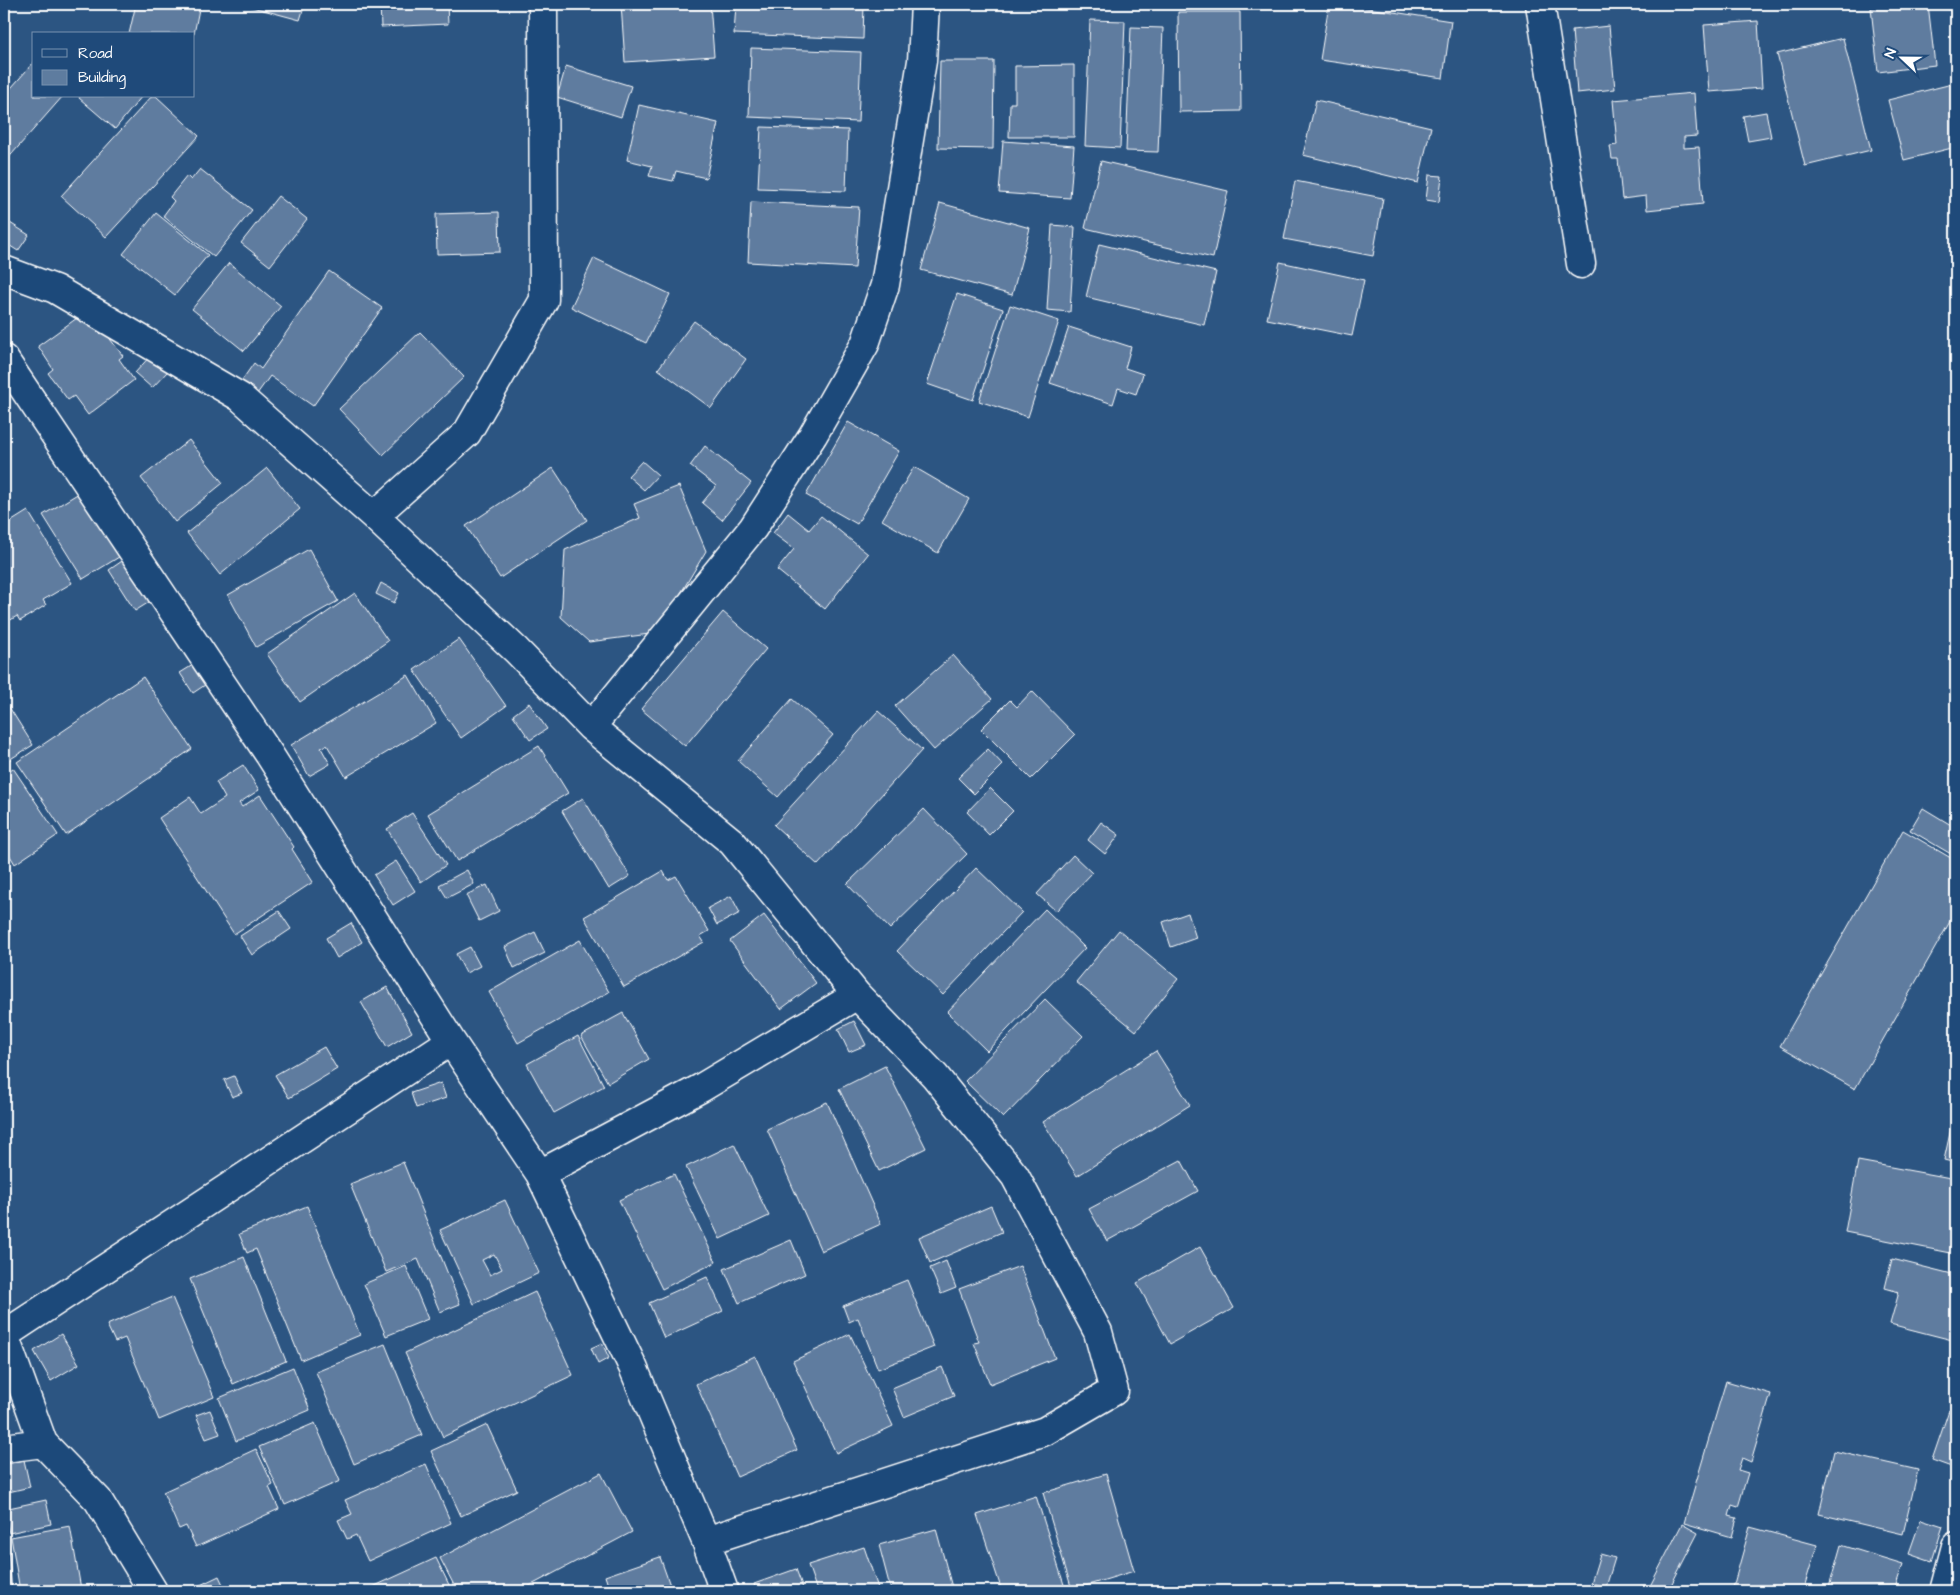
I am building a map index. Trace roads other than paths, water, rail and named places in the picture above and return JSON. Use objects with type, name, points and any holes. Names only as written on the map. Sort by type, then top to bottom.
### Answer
[{"type":"street","points":[[374,516],[467,433],[544,300],[543,4]]},
{"type":"street","points":[[591,727],[753,528],[813,435],[865,344],[885,285],[922,61],[925,4]]},
{"type":"street","points":[[1540,4],[1581,264]]},
{"type":"street","points":[[4,270],[55,289],[240,397],[374,516],[516,650],[591,727],[732,842],[857,995],[935,1076],[1015,1176],[1098,1332],[1114,1391],[1045,1432],[706,1540]]},
{"type":"street","points":[[4,359],[269,754],[450,1042],[540,1174],[633,1366],[706,1540],[724,1591]]},
{"type":"street","points":[[540,1174],[701,1088],[857,995]]},
{"type":"street","points":[[153,1591],[98,1500],[43,1443],[4,1335],[450,1042]]},
{"type":"street","points":[[4,1448],[43,1443]]},
{"type":"street","points":[[1944,1591],[1956,1546]]}]
